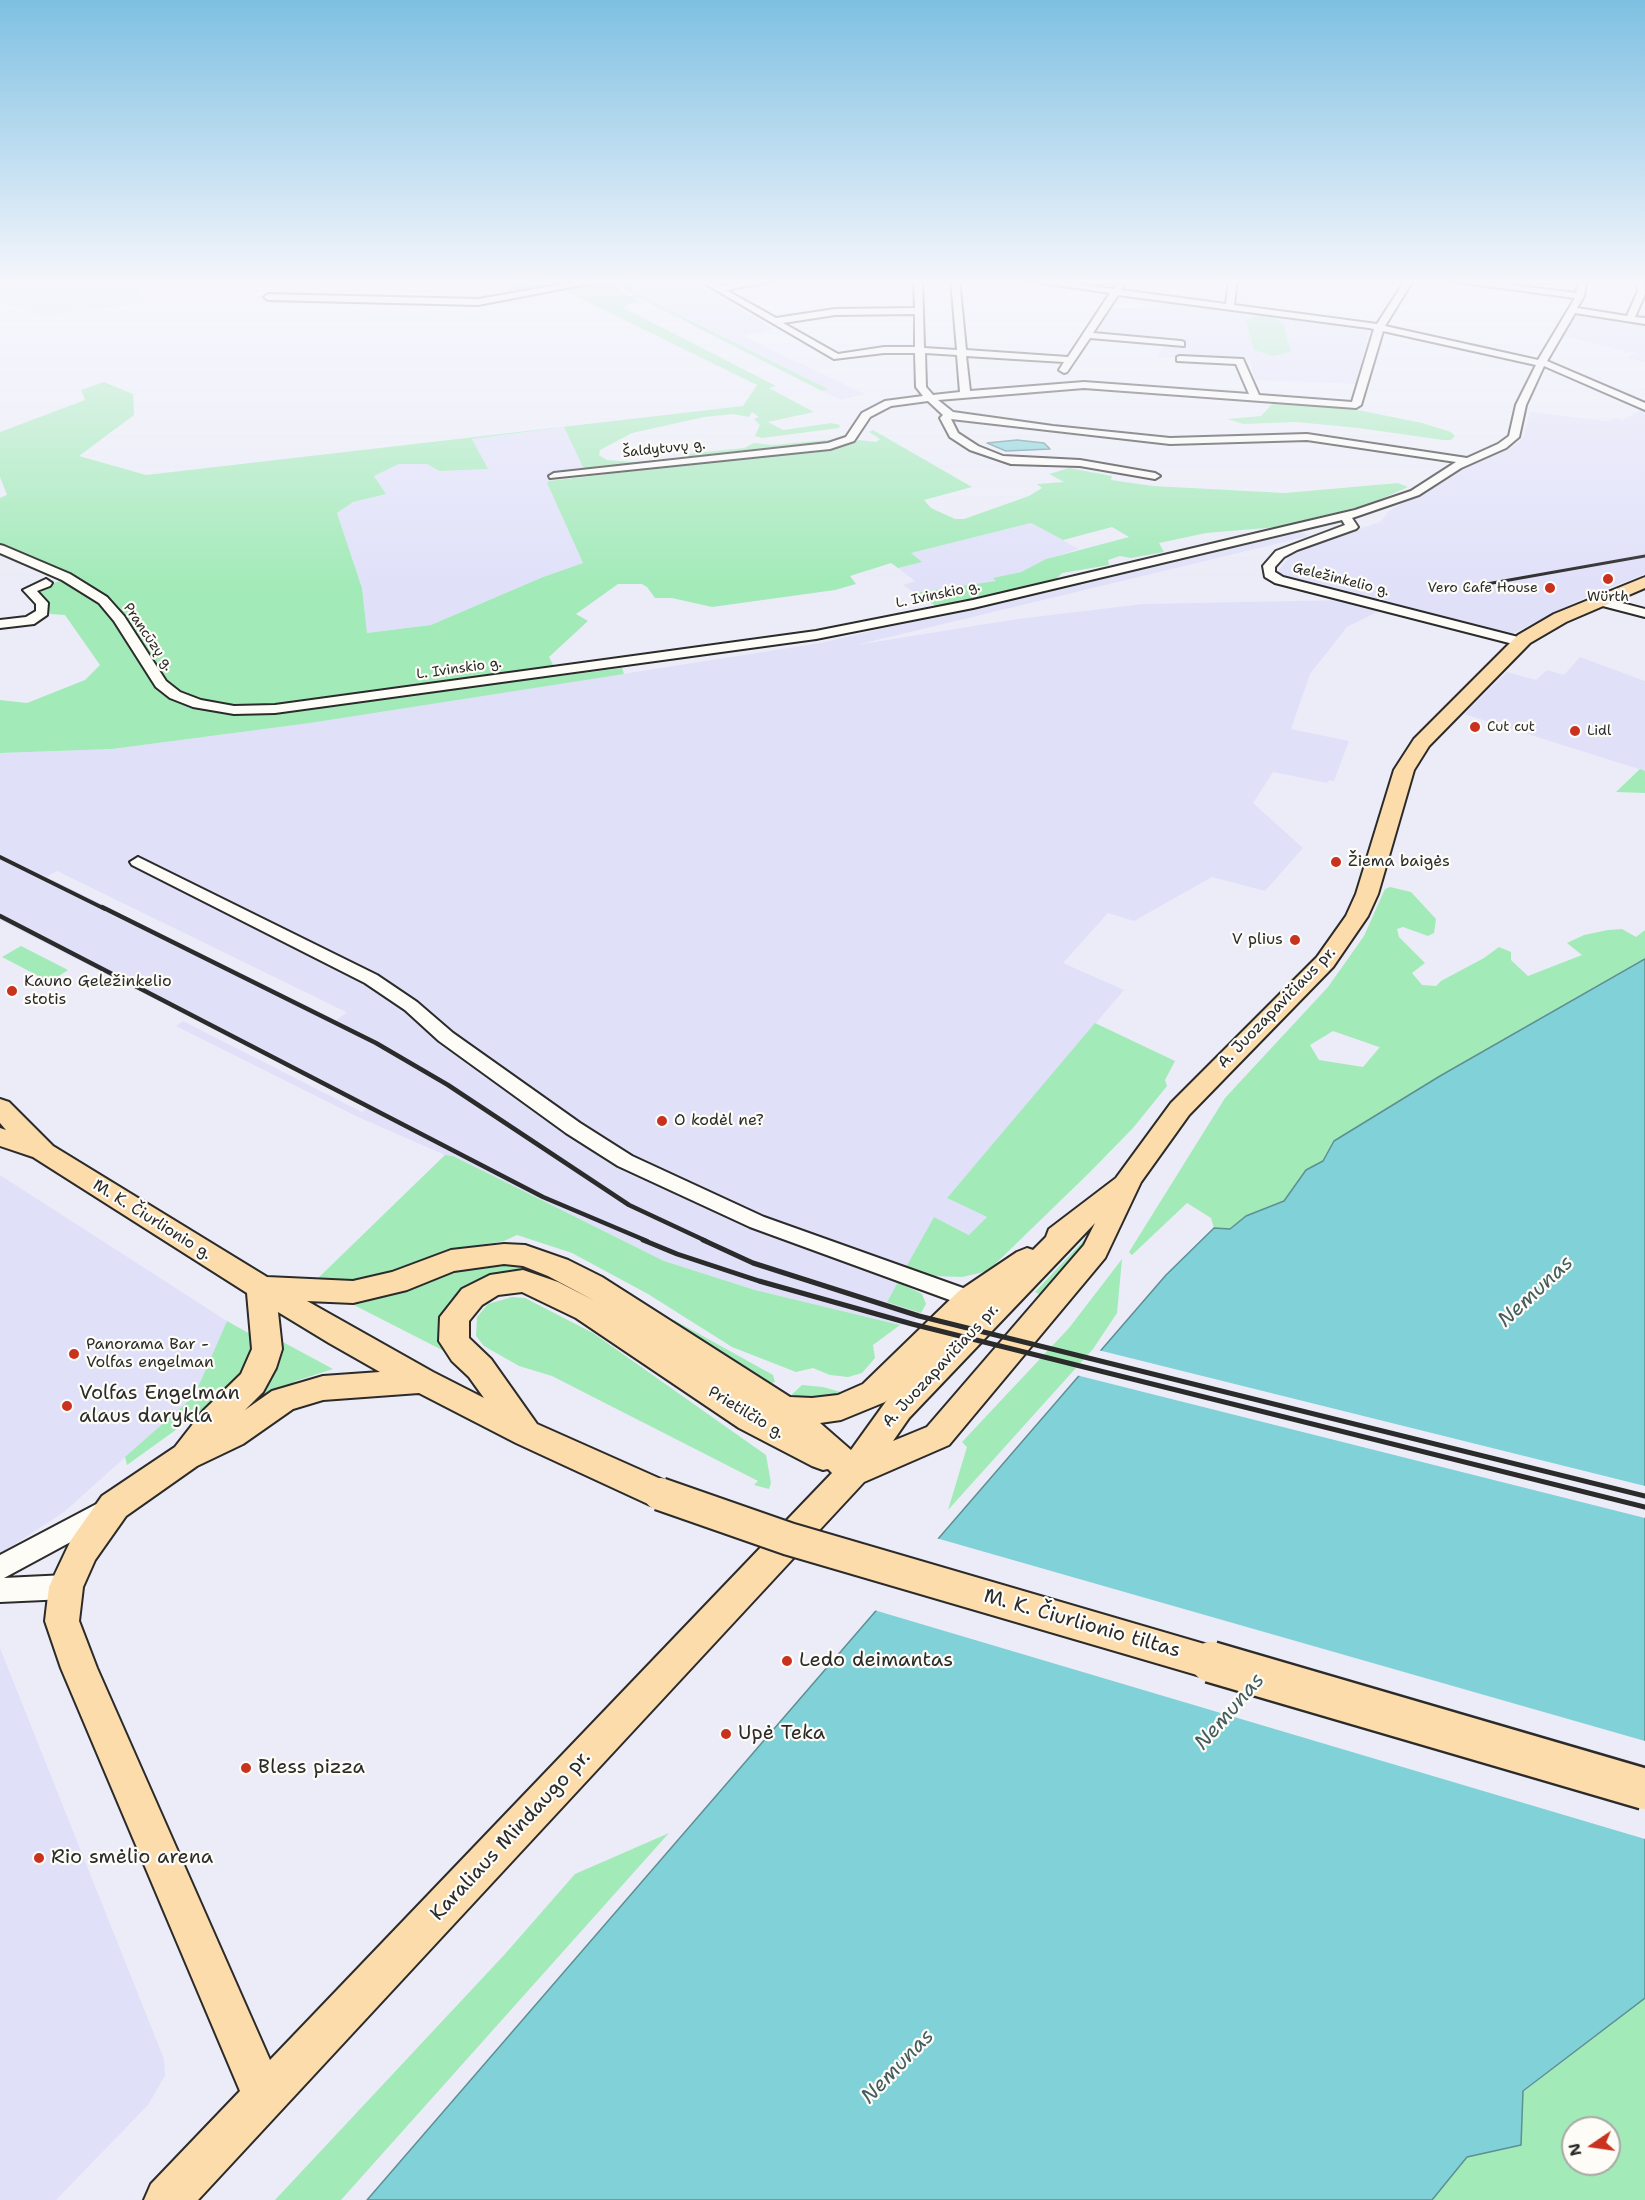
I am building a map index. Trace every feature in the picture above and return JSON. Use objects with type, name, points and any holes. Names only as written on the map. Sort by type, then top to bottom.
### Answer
[{"type":"main road","name":"A. Juozapavičiaus pr.","points":[[853,1472],[938,1436],[1095,1251],[1129,1179],[1179,1109],[1316,972],[1342,939],[1357,916],[1371,886],[1404,770],[1414,752],[1521,642],[1549,624],[1645,582]]},
{"type":"main road","name":"M. K. Čiurlionio g.","points":[[0,1108],[44,1152],[261,1288]]},
{"type":"main road","name":"M. K. Čiurlionio g.","points":[[0,1137],[44,1152]]},
{"type":"main road","name":"A. Juozapavičiaus pr.","points":[[784,1409],[812,1411],[840,1407],[874,1393],[969,1299],[1072,1227],[1129,1179]]},
{"type":"main road","name":"A. Juozapavičiaus pr.","points":[[853,1472],[898,1409],[1072,1227]]},
{"type":"main road","name":"Prietilčio g.","points":[[261,1288],[353,1292],[397,1282],[451,1261],[504,1254],[525,1256],[558,1268],[592,1285],[784,1409],[853,1472]]},
{"type":"main road","name":"Prietilčio g.","points":[[527,1434],[480,1368],[454,1341],[455,1317],[472,1297],[490,1286],[509,1282],[523,1281],[548,1290],[586,1310],[750,1419],[853,1472]]},
{"type":"main road","points":[[261,1288],[422,1381],[527,1434]]},
{"type":"main road","points":[[186,1457],[214,1420],[252,1383],[261,1368],[267,1349],[261,1288]]},
{"type":"main road","points":[[264,2097],[79,1668],[62,1622],[66,1587],[83,1550],[114,1506],[186,1457],[232,1435],[268,1409],[303,1392],[323,1388],[422,1381]]},
{"type":"main road","name":"M. K. Čiurlionio tiltas","points":[[527,1434],[660,1494],[789,1539],[1645,1789]]},
{"type":"main road","name":"Karaliaus Mindaugo pr.","points":[[167,2200],[853,1472]]},
{"type":"street","points":[[921,382],[921,387],[929,397],[950,415],[1053,429],[1170,441],[1307,437],[1468,460]]},
{"type":"street","points":[[964,382],[965,394]]},
{"type":"street","points":[[1053,387],[1056,382]]},
{"type":"street","points":[[1249,382],[1256,399]]},
{"type":"street","name":"Šaldytuvų g.","points":[[554,476],[830,446],[850,440],[866,415],[883,406],[929,397],[1084,385],[1356,405],[1363,382]]},
{"type":"street","name":"L. Ivinskio g.","points":[[175,695],[215,707],[275,709],[816,635],[1030,591],[1343,517],[1401,499],[1468,460],[1502,446],[1514,437],[1521,405],[1533,382]]},
{"type":"street","points":[[1590,382],[1645,406]]},
{"type":"street","points":[[950,415],[945,418],[954,435],[974,448],[999,458],[1011,461],[1080,463],[1155,476]]},
{"type":"street","name":"Geležinkelio g.","points":[[1343,517],[1352,523],[1352,526],[1287,550],[1269,566],[1269,574],[1279,580],[1521,642]]},
{"type":"street","name":"Prancūzų g.","points":[[3,552],[66,577],[103,600],[119,619],[156,676],[175,695]]},
{"type":"street","points":[[0,624],[29,621],[42,612],[42,603],[29,590],[46,583]]},
{"type":"street","points":[[1599,601],[1645,613]]},
{"type":"street","points":[[138,862],[371,979],[411,1006],[455,1043],[573,1128],[625,1161],[757,1222],[969,1299]]},
{"type":"street","points":[[0,1568],[114,1506]]},
{"type":"street","points":[[0,1590],[66,1587]]},
{"type":"shaded area","points":[[812,382],[839,382],[865,394],[841,400],[822,391],[827,389]]},
{"type":"shaded area","points":[[1297,382],[1357,382],[1356,384]]},
{"type":"shaded area","points":[[1645,409],[1645,574],[1586,597],[1514,633],[1505,634],[1284,577],[1277,573],[1293,551],[1380,522],[1389,511],[1455,473],[1515,445],[1523,438],[1530,412],[1608,421],[1615,418],[1623,420]]},
{"type":"shaded area","points":[[564,427],[588,475],[557,478],[547,483],[583,563],[543,577],[431,625],[367,633],[362,588],[337,513],[353,502],[386,494],[374,476],[399,464],[427,464],[439,471],[487,469],[472,439]]},
{"type":"shaded area","points":[[1031,523],[1079,549],[1046,559],[1021,572],[994,578],[997,581],[979,585],[915,593],[903,585],[915,581],[898,568],[921,562],[910,553]]},
{"type":"shaded area","points":[[1301,532],[1309,536],[856,645],[1017,619],[1143,604],[1346,600],[1383,609],[1347,627],[1310,674],[1291,729],[1349,741],[1334,781],[1329,780],[1327,783],[1273,772],[1253,803],[1303,848],[1265,891],[1212,877],[1134,921],[1108,913],[1063,963],[1124,990],[947,1198],[987,1217],[970,1235],[934,1217],[888,1302],[921,1313],[912,1324],[900,1325],[755,1290],[664,1261],[453,1156],[445,1155],[358,1117],[176,1026],[183,1021],[362,1112],[367,1108],[0,920],[0,753],[112,749],[310,723],[820,643]],"holes":[[[57,871],[346,1012],[336,1020],[47,877]]]},
{"type":"shaded area","points":[[1580,657],[1645,681],[1645,771],[1464,714],[1507,672],[1536,680],[1547,670],[1564,675]]},
{"type":"shaded area","points":[[0,1175],[227,1321],[194,1396],[64,1512],[0,1554]]},
{"type":"shaded area","points":[[0,1648],[164,2059],[165,2076],[148,2105],[56,2200],[0,2200]]},
{"type":"green space","points":[[104,382],[133,394],[134,415],[79,456],[146,475],[743,406],[757,385],[750,382],[768,382],[776,386],[769,388],[814,412],[768,422],[783,430],[831,423],[840,425],[839,428],[762,438],[755,436],[760,425],[754,419],[759,417],[752,412],[749,417],[733,414],[704,417],[632,433],[600,450],[599,455],[607,460],[672,461],[585,471],[564,427],[472,439],[488,469],[439,471],[427,464],[399,464],[374,476],[386,494],[353,502],[337,513],[362,588],[367,633],[431,625],[543,577],[583,563],[547,483],[549,481],[845,446],[859,440],[876,442],[880,439],[869,432],[873,430],[972,487],[924,500],[931,508],[955,519],[964,519],[1029,496],[1042,488],[1037,484],[1064,482],[1049,474],[1069,468],[1112,476],[1111,480],[1153,486],[1285,493],[1398,483],[1408,487],[1370,504],[1278,527],[1206,533],[1159,543],[1164,552],[1131,558],[1120,556],[1108,560],[1109,565],[1062,573],[1053,582],[939,608],[915,593],[996,581],[993,578],[1021,572],[1046,559],[1129,537],[1112,527],[1063,540],[1031,523],[911,553],[922,562],[898,568],[891,563],[850,576],[856,584],[835,590],[712,607],[672,598],[655,598],[642,584],[618,584],[576,614],[588,621],[549,657],[559,676],[622,668],[624,674],[310,723],[112,749],[0,753],[0,700],[27,703],[85,680],[100,665],[65,615],[50,614],[41,594],[41,588],[72,576],[0,545],[0,498],[7,495],[0,477],[0,432],[85,400],[81,390]]},
{"type":"green space","points":[[804,382],[813,382],[828,389],[822,391]]},
{"type":"green space","points":[[1274,402],[1343,407],[1422,423],[1451,432],[1455,436],[1451,440],[1443,440],[1359,428],[1296,422],[1243,424],[1228,419],[1261,416]]},
{"type":"green space","points":[[835,441],[687,460],[684,458],[686,454],[744,448],[754,443],[772,445]]},
{"type":"green space","points":[[1640,769],[1645,771],[1645,793],[1616,792]]},
{"type":"green space","points":[[1390,887],[1411,892],[1436,919],[1434,933],[1428,936],[1403,927],[1397,929],[1399,937],[1425,963],[1412,973],[1422,985],[1436,986],[1499,947],[1511,952],[1511,960],[1528,976],[1582,955],[1567,943],[1584,935],[1608,930],[1622,929],[1636,937],[1645,930],[1645,959],[1440,1076],[1334,1141],[1323,1161],[1306,1170],[1284,1201],[1246,1216],[1230,1229],[1214,1228],[1211,1218],[1187,1203],[1132,1255],[1129,1252],[1225,1098],[1328,987],[1364,936],[1385,889]],"holes":[[[1333,1031],[1380,1047],[1363,1067],[1319,1060],[1310,1045]]]},
{"type":"green space","points":[[21,946],[68,970],[50,982],[2,957]]},
{"type":"green space","points":[[1095,1023],[1175,1061],[1165,1080],[1167,1086],[1133,1128],[988,1271],[962,1277],[933,1276],[905,1269],[934,1217],[969,1235],[987,1217],[947,1198]]},
{"type":"green space","points":[[445,1155],[453,1156],[664,1261],[755,1290],[900,1325],[873,1345],[875,1358],[862,1373],[848,1377],[830,1375],[813,1368],[796,1372],[732,1347],[648,1294],[572,1253],[517,1235],[504,1241],[474,1246],[350,1284],[314,1282]]},
{"type":"green space","points":[[1103,1220],[1105,1221],[1042,1296],[1035,1292]]},
{"type":"green space","points":[[1122,1259],[1117,1313],[1093,1349],[948,1510],[967,1447],[962,1442],[1069,1328]]},
{"type":"green space","points":[[485,1263],[532,1266],[554,1277],[522,1272],[441,1323],[439,1330],[444,1351],[350,1303],[382,1296],[443,1273]]},
{"type":"green space","points":[[898,1282],[922,1294],[926,1304],[921,1313],[887,1302]]},
{"type":"green space","points":[[512,1297],[525,1298],[593,1333],[766,1455],[771,1483],[769,1489],[754,1485],[758,1481],[552,1376],[519,1366],[484,1346],[476,1336],[477,1317],[488,1304]]},
{"type":"green space","points":[[674,1320],[773,1375],[775,1382],[767,1385],[670,1322]]},
{"type":"green space","points":[[227,1321],[252,1335],[252,1358],[242,1378],[223,1396],[127,1465],[125,1457],[194,1396]]},
{"type":"green space","points":[[281,1341],[333,1369],[296,1381],[234,1422],[268,1382],[279,1361]]},
{"type":"green space","points":[[802,1385],[823,1387],[851,1395],[838,1399],[788,1398]]},
{"type":"green space","points":[[669,1833],[341,2200],[275,2200],[505,1954],[575,1874]]},
{"type":"green space","points":[[1645,1998],[1645,2200],[1432,2200],[1467,2157],[1521,2145],[1523,2092]]},
{"type":"water","points":[[1017,440],[1044,443],[1050,449],[1006,451],[987,443]]},
{"type":"water","name":"Nemunas","points":[[1645,959],[1645,1998],[1523,2091],[1521,2145],[1467,2157],[1432,2200],[367,2200],[1166,1275],[1214,1228],[1230,1229],[1246,1216],[1284,1201],[1306,1170],[1323,1161],[1334,1141],[1440,1076]]},
{"type":"pier","points":[[1098,1350],[1645,1486],[1645,1518],[1076,1375]]},
{"type":"pier","points":[[936,1538],[1645,1741],[1645,1839],[874,1610]]},
{"type":"railway","points":[[1464,588],[1645,556]]},
{"type":"railway","points":[[0,857],[105,909]]},
{"type":"railway","points":[[102,907],[376,1043],[448,1085],[629,1205],[706,1241]]},
{"type":"railway","points":[[0,916],[543,1197],[647,1241]]},
{"type":"railway","points":[[643,1240],[677,1254],[759,1281],[912,1324],[1645,1507]]},
{"type":"railway","points":[[703,1240],[753,1263],[919,1316],[1645,1496]]},
{"type":"place","name":"Würth","points":[[1608,579]]},
{"type":"place","name":"Vero Cafe House","points":[[1550,588]]},
{"type":"place","name":"Cut cut","points":[[1475,727]]},
{"type":"place","name":"Lidl","points":[[1575,731]]},
{"type":"place","name":"Žiema baigės","points":[[1336,862]]},
{"type":"place","name":"V plius","points":[[1295,940]]},
{"type":"place","name":"Kauno Geležinkelio stotis","points":[[12,991]]},
{"type":"place","name":"O kodėl ne?","points":[[662,1121]]},
{"type":"place","name":"Panorama Bar - Volfas engelman","points":[[74,1354]]},
{"type":"place","name":"Volfas Engelman alaus darykla","points":[[67,1406]]},
{"type":"place","name":"Ledo deimantas","points":[[787,1661]]},
{"type":"place","name":"Upė Teka","points":[[726,1734]]},
{"type":"place","name":"Bless pizza","points":[[246,1768]]},
{"type":"place","name":"Rio smėlio arena","points":[[39,1858]]}]
